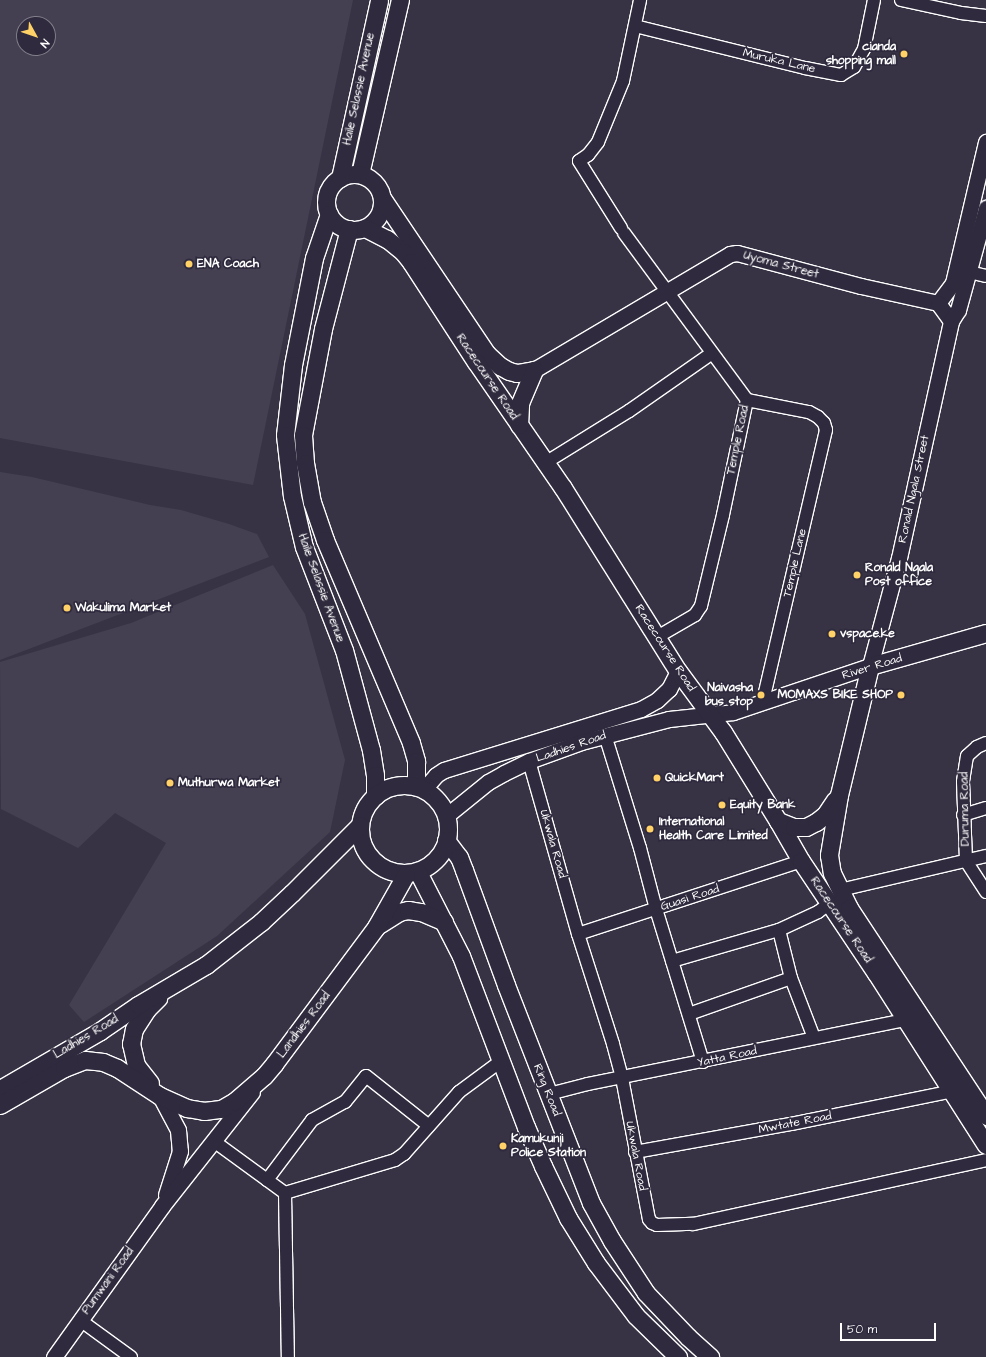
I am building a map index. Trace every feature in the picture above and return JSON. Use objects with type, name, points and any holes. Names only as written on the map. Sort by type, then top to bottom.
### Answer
[{"type":"main road","name":"Haile Selassie Avenue","points":[[375,796],[375,775],[372,750],[346,657],[304,547],[292,496],[285,435],[293,365],[314,258],[329,214],[327,198],[329,190],[340,178],[379,0]]},
{"type":"main road","name":"Haile Selassie Avenue","points":[[360,174],[400,0]]},
{"type":"main road","points":[[340,178],[346,175],[360,174],[375,183],[382,198],[487,354],[500,366],[510,370],[518,372],[534,370]]},
{"type":"main road","points":[[329,214],[338,224],[357,228],[375,221],[381,210],[382,198]]},
{"type":"main road","name":"Haile Selassie Avenue","points":[[357,228],[323,329],[303,435],[305,463],[312,502],[325,540],[411,743],[416,761],[420,788]]},
{"type":"main road","name":"Racecourse Road","points":[[357,228],[387,239],[403,252],[411,262],[519,425],[546,463],[657,636],[678,672],[712,715],[801,861],[953,1091],[986,1145]]},
{"type":"main road","points":[[519,425],[520,403],[534,370]]},
{"type":"main road","name":"River Road","points":[[870,666],[986,633]]},
{"type":"main road","name":"Ronald Ngala Street","points":[[829,855],[839,795],[870,666]]},
{"type":"main road","points":[[402,785],[420,788],[434,796],[441,805],[446,816],[448,828],[446,840],[440,853],[412,873],[391,871],[377,864],[367,853],[361,840],[360,824],[364,810],[375,796],[387,788],[402,785]]},
{"type":"main road","name":"Ronald Ngala Street","points":[[778,821],[794,827],[806,827],[825,815],[839,795]]},
{"type":"main road","points":[[171,985],[206,965],[261,922],[360,824]]},
{"type":"main road","name":"Ring Road","points":[[446,840],[459,857],[506,985],[591,1203],[612,1242],[646,1293],[688,1337],[710,1357]]},
{"type":"main road","name":"Racecourse Road","points":[[829,855],[832,873],[849,908],[986,1116]]},
{"type":"main road","points":[[412,873],[444,922],[461,956],[543,1166],[568,1218],[596,1263],[636,1316],[678,1357]]},
{"type":"main road","name":"Landhies Road","points":[[0,1105],[64,1068],[85,1060],[103,1062],[117,1068],[160,1096],[187,1108],[204,1111],[221,1109],[234,1101],[264,1076],[376,927],[412,873]]},
{"type":"main road","points":[[376,927],[399,912],[408,910],[421,912],[444,922]]},
{"type":"main road","name":"Landhies Road","points":[[160,1096],[136,1065],[131,1044],[134,1029],[147,1009],[171,985]]},
{"type":"main road","name":"Ladhies Road","points":[[0,1089],[100,1031],[171,985]]},
{"type":"street","points":[[635,26],[640,0]]},
{"type":"street","name":"Muruka Lane","points":[[635,26],[805,68],[841,75],[854,67],[864,49],[874,0]]},
{"type":"street","points":[[901,0],[961,13],[986,16]]},
{"type":"street","name":"Temple Road","points":[[635,26],[623,80],[606,125],[592,150],[579,161],[622,231],[747,400],[723,515],[701,606],[695,615],[657,636]]},
{"type":"street","points":[[951,321],[938,303],[953,283],[986,142]]},
{"type":"street","name":"Ronald Ngala Street","points":[[870,666],[899,558],[951,321],[958,310],[986,208]]},
{"type":"street","name":"Uyoma Street","points":[[534,370],[726,255],[737,253],[861,286],[938,303]]},
{"type":"street","points":[[969,272],[986,276]]},
{"type":"street","points":[[546,463],[629,411],[712,353]]},
{"type":"street","name":"Temple Lane","points":[[747,400],[809,412],[818,417],[824,423],[826,430],[762,704]]},
{"type":"street","name":"River Road","points":[[712,715],[733,712],[762,704],[870,666]]},
{"type":"street","name":"Ladhies Road","points":[[420,788],[444,770],[642,709],[657,700],[669,689],[678,672]]},
{"type":"street","name":"Ladhies Road","points":[[446,816],[488,782],[529,761],[605,735],[669,719],[712,715]]},
{"type":"street","points":[[605,735],[703,1062]]},
{"type":"street","name":"Duruma Road","points":[[966,862],[962,782],[967,756],[977,747],[986,743]]},
{"type":"street","name":"Ukwala Road","points":[[529,761],[578,934],[613,1044],[622,1078],[648,1219],[657,1225],[693,1224],[986,1160]]},
{"type":"street","points":[[963,815],[986,808]]},
{"type":"street","points":[[840,890],[966,862],[986,856]]},
{"type":"street","name":"Guasi Road","points":[[578,934],[801,861]]},
{"type":"street","points":[[966,862],[986,892]]},
{"type":"street","points":[[672,961],[779,930],[818,912],[830,903]]},
{"type":"street","points":[[779,930],[791,978],[814,1038]]},
{"type":"street","points":[[689,1014],[791,978]]},
{"type":"street","name":"Yatta Road","points":[[549,1094],[588,1084],[905,1020]]},
{"type":"street","points":[[285,1193],[395,1160],[404,1154],[459,1092],[501,1061]]},
{"type":"street","points":[[162,1206],[215,1142],[264,1076]]},
{"type":"street","points":[[267,1180],[312,1120],[345,1102],[366,1076],[370,1077],[429,1126]]},
{"type":"street","name":"Mwtate Road","points":[[636,1152],[792,1124],[953,1091]]},
{"type":"street","points":[[160,1096],[178,1130],[180,1151],[162,1206]]},
{"type":"street","points":[[215,1142],[285,1193]]},
{"type":"street","points":[[285,1193],[288,1357]]},
{"type":"street","name":"Pumwani Road","points":[[54,1357],[162,1206]]},
{"type":"street","points":[[80,1320],[131,1357]]},
{"type":"shaded area","points":[[0,0],[353,0],[253,485],[0,438]]},
{"type":"shaded area","name":"Wakulima Market","points":[[0,472],[32,477],[150,505],[181,510],[229,524],[257,534],[269,557],[0,660]]},
{"type":"shaded area","name":"Muthurwa Market","points":[[273,565],[305,614],[345,760],[330,832],[217,936],[84,1022],[69,1005],[166,843],[115,813],[78,848],[1,809],[0,662],[131,623]]},
{"type":"place","name":"cianda shopping mall","points":[[904,54]]},
{"type":"place","name":"ENA Coach","points":[[189,264]]},
{"type":"place","name":"Ronald Ngala Post office","points":[[857,575]]},
{"type":"place","name":"Wakulima Market","points":[[67,608]]},
{"type":"place","name":"vspace.ke","points":[[832,634]]},
{"type":"place","name":"Naivasha bus stop","points":[[761,695]]},
{"type":"place","name":"MOMAXS BIKE SHOP","points":[[901,695]]},
{"type":"place","name":"QuickMart","points":[[657,778]]},
{"type":"place","name":"Muthurwa Market","points":[[170,783]]},
{"type":"place","name":"Equity Bank","points":[[722,805]]},
{"type":"place","name":"International Health Care Limited","points":[[650,829]]},
{"type":"place","name":"Kamukunji Police Station","points":[[503,1146]]}]
